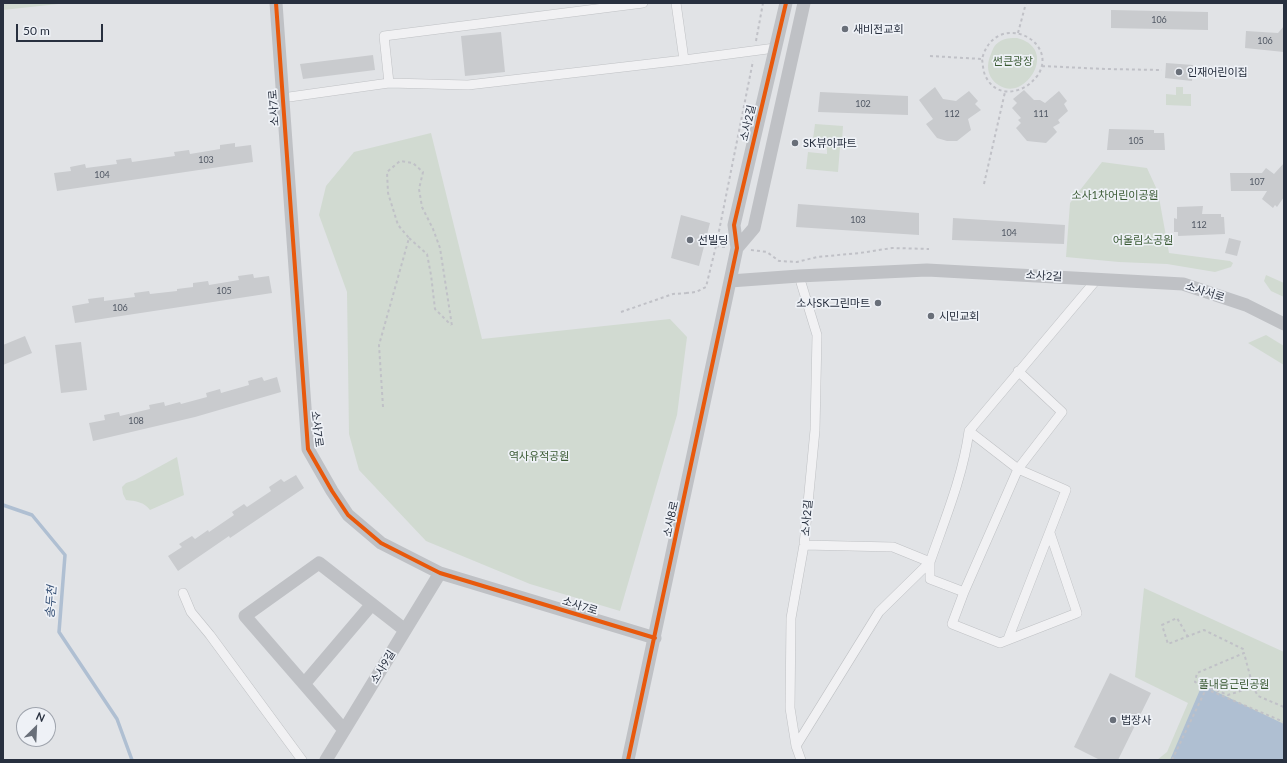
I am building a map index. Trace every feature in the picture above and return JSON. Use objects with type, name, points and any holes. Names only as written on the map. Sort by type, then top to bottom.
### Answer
[{"type":"street","name":"소사7로","points":[[276,3],[308,449],[332,491],[348,515],[381,543],[440,573],[655,638]]},
{"type":"street","points":[[389,84],[384,36],[643,3]]},
{"type":"street","points":[[676,3],[684,60]]},
{"type":"street","name":"소사2길","points":[[737,248],[734,225],[786,3]]},
{"type":"street","points":[[737,248],[754,228],[804,3]]},
{"type":"street","points":[[282,98],[389,84],[468,85],[775,48]]},
{"type":"street","name":"소사8로","points":[[628,760],[737,248]]},
{"type":"street","name":"소사2길","points":[[730,281],[927,270],[1097,279]]},
{"type":"street","name":"소사2길","points":[[799,276],[817,335],[815,430],[804,545],[791,618],[790,708],[796,746],[801,760]]},
{"type":"street","points":[[964,592],[930,579],[930,562],[967,447],[969,431],[1097,279]]},
{"type":"street","name":"소사서로","points":[[1097,279],[1182,284],[1246,305],[1284,324]]},
{"type":"street","points":[[1018,371],[1062,412],[1018,469],[964,592],[952,624],[1000,643],[1077,613],[1050,533]]},
{"type":"street","points":[[969,431],[1018,469],[1066,490],[1008,639]]},
{"type":"street","points":[[804,545],[893,547],[930,562]]},
{"type":"street","points":[[796,746],[879,612],[930,562]]},
{"type":"street","points":[[344,730],[245,616],[319,563],[405,630]]},
{"type":"street","name":"소사9길","points":[[326,760],[440,573]]},
{"type":"street","points":[[183,593],[191,612],[210,635],[302,760]]},
{"type":"street","points":[[304,684],[372,604]]},
{"type":"path","points":[[686,293],[696,292],[706,287],[716,246],[755,51],[763,3]]},
{"type":"path","points":[[1018,34],[1026,3]]},
{"type":"path","points":[[1000,34],[1018,34],[1023,35],[1036,44],[1042,55],[1042,66],[1030,84],[1015,92],[1005,92],[995,88],[988,81],[985,76],[982,59],[988,46],[1000,34]]},
{"type":"path","points":[[930,56],[982,59]]},
{"type":"path","points":[[1042,66],[1162,70]]},
{"type":"path","points":[[984,184],[1005,92]]},
{"type":"path","points":[[400,161],[413,163],[423,172],[419,189],[422,207],[440,248],[452,326],[435,309],[427,254],[409,238],[398,225],[388,193],[387,172],[400,161]]},
{"type":"path","points":[[383,407],[379,345],[409,238]]},
{"type":"path","points":[[737,248],[767,252],[779,261],[797,262],[817,257],[892,248],[929,249]]},
{"type":"path","points":[[621,312],[673,294],[696,292]]},
{"type":"path","points":[[1188,637],[1177,618],[1162,625],[1168,644],[1188,637],[1204,630],[1243,649],[1253,687],[1258,696],[1284,707]]},
{"type":"path","points":[[1244,653],[1197,673],[1195,682],[1228,695],[1253,687]]},
{"type":"path","points":[[1172,760],[1206,688],[1284,722]]},
{"type":"green space","points":[[3,3],[67,3],[3,10]]},
{"type":"green space","name":"썬큰광장","points":[[1017,38],[1029,43],[1035,51],[1037,60],[1035,69],[1030,78],[1023,85],[1014,88],[1005,88],[1000,86],[992,79],[988,70],[989,60],[997,43],[1005,39]]},
{"type":"green space","points":[[1176,87],[1183,87],[1183,94],[1191,94],[1191,106],[1166,105],[1166,94],[1176,95]]},
{"type":"green space","points":[[815,124],[843,126],[842,141],[813,139]]},
{"type":"green space","name":"역사유적공원","points":[[431,133],[482,339],[670,319],[687,337],[677,415],[620,611],[530,584],[426,541],[359,470],[349,434],[347,292],[319,215],[326,186],[354,152]]},
{"type":"green space","points":[[827,146],[840,147],[838,172],[806,169],[808,152],[827,154]]},
{"type":"green space","name":"소사1차어린이공원","points":[[1102,162],[1147,168],[1158,192],[1169,253],[1230,261],[1233,263],[1231,267],[1215,272],[1167,264],[1119,262],[1066,257],[1070,203]]},
{"type":"green space","points":[[1266,275],[1284,283],[1284,297],[1271,291],[1264,281]]},
{"type":"green space","points":[[1266,335],[1284,346],[1284,365],[1248,343]]},
{"type":"green space","points":[[177,457],[184,495],[150,510],[148,507],[136,501],[126,500],[122,487],[126,483],[135,480]]},
{"type":"green space","name":"풀내음근린공원","points":[[1144,588],[1284,652],[1284,760],[1157,760],[1167,752],[1188,703],[1135,677]]},
{"type":"water","points":[[1202,685],[1284,724],[1284,760],[1170,760]]},
{"type":"building","points":[[1111,10],[1208,12],[1208,30],[1111,28]]},
{"type":"building","points":[[1284,26],[1284,52],[1245,48],[1246,31],[1278,33]]},
{"type":"building","points":[[501,32],[505,72],[465,76],[461,36]]},
{"type":"building","points":[[373,55],[375,70],[303,79],[300,64]]},
{"type":"building","name":"인재어린이집","points":[[1166,63],[1193,65],[1192,81],[1165,78]]},
{"type":"building","points":[[935,87],[943,99],[956,101],[969,91],[978,101],[975,104],[981,110],[968,119],[971,130],[957,141],[947,141],[937,138],[926,124],[933,119],[919,100]]},
{"type":"building","points":[[1024,90],[1034,100],[1040,100],[1045,103],[1059,91],[1067,101],[1064,104],[1068,111],[1058,120],[1060,123],[1053,127],[1057,132],[1046,143],[1027,141],[1016,128],[1021,123],[1018,120],[1021,118],[1012,108],[1017,103],[1013,99]]},
{"type":"building","points":[[820,92],[908,96],[908,115],[818,112]]},
{"type":"building","points":[[1109,129],[1154,130],[1154,133],[1164,133],[1165,150],[1107,150]]},
{"type":"building","points":[[235,143],[235,147],[251,145],[253,162],[57,191],[54,173],[71,171],[70,167],[85,164],[86,168],[117,164],[116,160],[131,158],[132,162],[175,156],[174,152],[189,150],[190,154],[220,149],[220,145]]},
{"type":"building","points":[[1284,163],[1284,197],[1277,207],[1275,205],[1273,208],[1262,199],[1267,191],[1231,191],[1230,173],[1262,173],[1266,168],[1274,174]]},
{"type":"building","points":[[798,204],[919,213],[919,235],[796,227]]},
{"type":"building","points":[[1203,206],[1202,214],[1221,214],[1221,217],[1224,217],[1225,234],[1178,236],[1178,232],[1174,232],[1174,218],[1177,219],[1177,207]]},
{"type":"building","name":"선빌딩","points":[[681,215],[710,223],[699,266],[671,258]]},
{"type":"building","points":[[953,218],[1065,225],[1064,244],[952,240]]},
{"type":"building","points":[[1229,238],[1241,241],[1237,256],[1225,253]]},
{"type":"building","points":[[253,274],[254,278],[269,276],[272,293],[75,323],[72,306],[89,303],[88,299],[104,297],[104,301],[135,297],[134,293],[149,291],[150,294],[177,291],[177,289],[193,287],[193,283],[208,281],[209,285],[239,280],[238,276]]},
{"type":"building","points":[[25,336],[32,353],[3,365],[3,345]]},
{"type":"building","points":[[81,342],[87,390],[61,393],[55,345]]},
{"type":"building","points":[[262,377],[264,381],[277,377],[281,392],[195,417],[93,441],[89,423],[105,420],[104,415],[119,412],[120,416],[150,409],[149,405],[164,402],[165,406],[180,402],[181,404],[207,397],[206,393],[220,389],[221,393],[249,385],[248,381]]},
{"type":"building","points":[[296,475],[304,488],[178,571],[168,556],[182,547],[179,544],[192,536],[195,539],[208,530],[209,532],[234,515],[232,512],[244,504],[247,507],[271,491],[269,487],[281,479],[284,482]]},
{"type":"building","name":"법장사","points":[[1110,673],[1151,693],[1118,760],[1100,760],[1074,747]]},
{"type":"waterway","name":"송두천","points":[[3,505],[32,515],[65,555],[59,632],[117,719],[132,760]]},
{"type":"cycle path","points":[[276,3],[308,449],[332,491],[348,515],[381,543],[440,573],[655,638]]},
{"type":"cycle path","points":[[628,760],[737,248],[734,225],[786,3]]},
{"type":"place","name":"새비전교회","points":[[845,29]]},
{"type":"place","name":"인재어린이집","points":[[1179,72]]},
{"type":"place","name":"SK뷰아파트","points":[[795,143]]},
{"type":"place","name":"선빌딩","points":[[690,240]]},
{"type":"place","name":"소사SK그린마트","points":[[878,303]]},
{"type":"place","name":"시민교회","points":[[931,316]]},
{"type":"place","name":"법장사","points":[[1113,720]]},
{"type":"park label","name":"어울림소공원","points":[[1143,240]]}]
